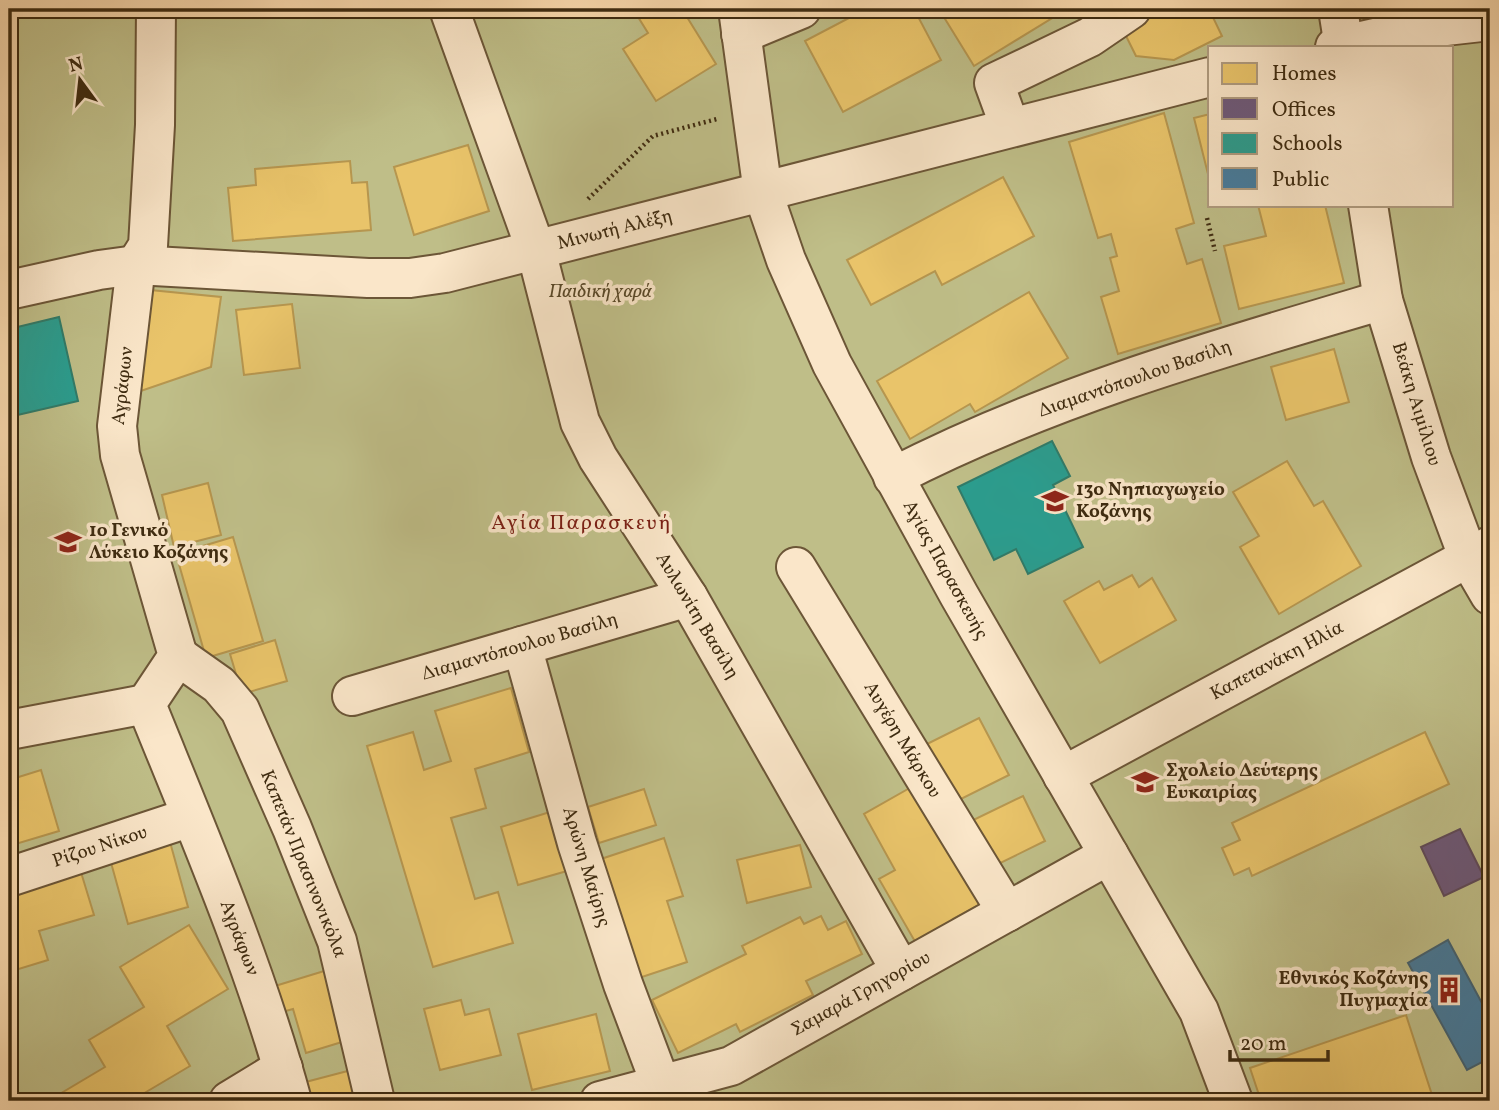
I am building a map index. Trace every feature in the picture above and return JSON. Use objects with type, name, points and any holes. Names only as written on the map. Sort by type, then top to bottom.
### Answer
[{"type":"street","name":"Αγράφων","points":[[156,9],[158,51],[148,246],[136,265],[117,426],[127,479],[178,656]]},
{"type":"street","name":"Αυλωνίτη Βασίλη","points":[[449,9],[537,250],[580,422],[598,458],[688,597],[901,971]]},
{"type":"street","points":[[739,21],[801,9]]},
{"type":"street","points":[[1010,127],[994,83],[1090,37],[1132,9]]},
{"type":"street","name":"Αγίας Παρασκευής","points":[[739,21],[763,193],[786,260],[832,364],[893,477],[1199,1011],[1233,1101]]},
{"type":"street","points":[[1340,37],[1490,21]]},
{"type":"street","name":"Μινωτή Αλέξη","points":[[9,290],[99,270],[136,265],[410,278],[445,274],[1208,78]]},
{"type":"street","name":"Βεάκη Αιμίλιου","points":[[1368,206],[1384,300],[1431,457],[1480,553],[1490,595]]},
{"type":"street","name":"Διαμαντόπουλου Βασίλη","points":[[893,477],[988,433],[1104,388],[1238,343],[1384,300]]},
{"type":"street","name":"Καπετανάκη Ηλία","points":[[1063,776],[1480,553]]},
{"type":"street","name":"Αυγέρη Μάρκου","points":[[796,567],[1007,912]]},
{"type":"street","name":"Διαμαντόπουλου Βασίλη","points":[[352,696],[688,597]]},
{"type":"street","name":"Αρώνη Μαίρης","points":[[522,646],[577,843],[623,984],[662,1084]]},
{"type":"street","points":[[9,730],[146,704],[178,656]]},
{"type":"street","name":"Καπετάν Πρασινονικόλα","points":[[178,656],[219,685],[240,710],[292,828],[337,941],[375,1101]]},
{"type":"street","name":"Αγράφων","points":[[146,704],[247,956],[288,1084]]},
{"type":"street","name":"Ρίζου Νίκου","points":[[9,877],[191,817]]},
{"type":"street","name":"Σαμαρά Γρηγορίου","points":[[600,1101],[731,1066],[1110,855]]},
{"type":"street","points":[[229,1101],[288,1084]]},
{"type":"path","points":[[930,9],[933,15]]},
{"type":"path","points":[[585,202],[653,136],[751,110]]},
{"type":"path","points":[[1207,218],[1215,251]]},
{"type":"green space","name":"Παιδική χαρά","points":[[9,9],[1490,9],[1490,1101],[9,1101]]},
{"type":"building: Homes","points":[[640,9],[682,9],[716,64],[656,101],[623,49],[648,33],[635,12]]},
{"type":"building: Homes","points":[[866,9],[914,9],[941,60],[843,112],[805,41]]},
{"type":"building: Homes","points":[[950,9],[1067,9],[974,66],[942,14]]},
{"type":"building: Homes","points":[[1151,9],[1209,9],[1222,36],[1174,60],[1136,56],[1121,26]]},
{"type":"building: Homes","points":[[1164,113],[1194,223],[1176,229],[1187,264],[1202,259],[1221,323],[1118,354],[1101,297],[1119,291],[1110,258],[1117,256],[1111,234],[1098,238],[1069,142]]},
{"type":"building: Homes","points":[[1208,114],[1208,174],[1194,118]]},
{"type":"building: Homes","points":[[468,145],[489,211],[414,235],[394,167]]},
{"type":"building: Homes","points":[[350,161],[352,183],[367,182],[371,230],[233,241],[228,188],[256,185],[255,169]]},
{"type":"building: Homes","points":[[1003,177],[1034,236],[942,285],[935,271],[871,305],[847,260]]},
{"type":"building: Homes","points":[[1258,206],[1325,206],[1344,283],[1239,309],[1224,246],[1266,236]]},
{"type":"building: Homes","points":[[140,289],[221,297],[211,367],[129,395]]},
{"type":"building: Homes","points":[[1029,292],[1068,358],[975,412],[970,404],[910,439],[877,381]]},
{"type":"building: Homes","points":[[292,304],[300,368],[244,375],[236,310]]},
{"type":"building: Homes","points":[[1334,349],[1349,402],[1286,420],[1271,367]]},
{"type":"building: Homes","points":[[1287,461],[1314,506],[1323,501],[1361,566],[1279,614],[1240,547],[1259,536],[1233,492]]},
{"type":"building: Homes","points":[[208,483],[221,535],[174,547],[162,495]]},
{"type":"building: Homes","points":[[233,537],[263,641],[206,658],[176,554]]},
{"type":"building: Homes","points":[[1132,575],[1139,587],[1152,578],[1176,620],[1100,663],[1064,601],[1099,581],[1104,590]]},
{"type":"building: Homes","points":[[275,640],[287,681],[242,694],[230,654]]},
{"type":"building: Homes","points":[[511,688],[529,752],[475,769],[486,808],[451,818],[475,899],[498,892],[513,943],[433,967],[367,746],[413,732],[424,770],[451,761],[435,711]]},
{"type":"building: Homes","points":[[979,718],[1009,775],[949,805],[919,748]]},
{"type":"building: Homes","points":[[1425,732],[1449,784],[1252,876],[1249,868],[1234,875],[1222,848],[1240,840],[1232,823]]},
{"type":"building: Homes","points":[[41,770],[59,831],[9,846],[9,780]]},
{"type":"building: Homes","points":[[915,785],[988,900],[953,919],[955,924],[917,945],[879,879],[895,870],[864,814]]},
{"type":"building: Homes","points":[[644,789],[656,825],[599,843],[588,807]]},
{"type":"building: Homes","points":[[1023,796],[1045,841],[986,870],[963,825]]},
{"type":"building: Homes","points":[[550,812],[567,871],[518,885],[501,827]]},
{"type":"building: Homes","points":[[664,838],[683,896],[667,901],[687,962],[639,978],[601,859]]},
{"type":"building: Homes","points":[[170,842],[188,907],[128,924],[110,859]]},
{"type":"building: Homes","points":[[800,845],[811,887],[747,903],[737,860]]},
{"type":"building: Homes","points":[[80,869],[94,915],[39,931],[48,960],[9,972],[9,890]]},
{"type":"building: Homes","points":[[821,916],[828,930],[846,921],[862,954],[806,981],[813,995],[740,1032],[736,1024],[678,1053],[652,1000],[746,954],[742,946],[800,917],[804,924]]},
{"type":"building: Homes","points":[[189,925],[228,989],[167,1026],[190,1066],[136,1098],[138,1101],[48,1101],[105,1067],[89,1040],[144,1007],[120,967]]},
{"type":"building: Homes","points":[[334,968],[355,1038],[306,1053],[293,1009],[282,1012],[275,986]]},
{"type":"building: Homes","points":[[461,1000],[465,1015],[489,1009],[501,1055],[440,1070],[424,1009]]},
{"type":"building: Homes","points":[[596,1014],[610,1071],[532,1090],[518,1034]]},
{"type":"building: Homes","points":[[1406,1015],[1434,1101],[1261,1101],[1250,1068]]},
{"type":"building: Homes","points":[[359,1068],[366,1101],[302,1101],[298,1084]]},
{"type":"building: Offices","points":[[1460,829],[1484,877],[1444,896],[1421,847]]},
{"type":"building: Schools","points":[[59,317],[78,401],[9,417],[9,329]]},
{"type":"building: Schools","points":[[1052,441],[1070,476],[1053,485],[1083,547],[1028,574],[1016,549],[994,560],[958,487]]},
{"type":"building: Public","name":"Εθνικός Κοζάνης Πυγμαχία","points":[[1448,940],[1490,1018],[1490,1058],[1467,1070],[1408,963]]},
{"type":"place","name":"13ο Νηπιαγωγείο Κοζάνης","points":[[1055,501]]},
{"type":"place","name":"1ο Γενικό Λύκειο Κοζάνης","points":[[68,542]]},
{"type":"place","name":"Σχολείο Δεύτερης Ευκαιρίας","points":[[1145,782]]},
{"type":"place","name":"Εθνικός Κοζάνης Πυγμαχία","points":[[1449,990]]},
{"type":"district","name":"Αγία Παρασκευή","points":[[582,523]]}]
